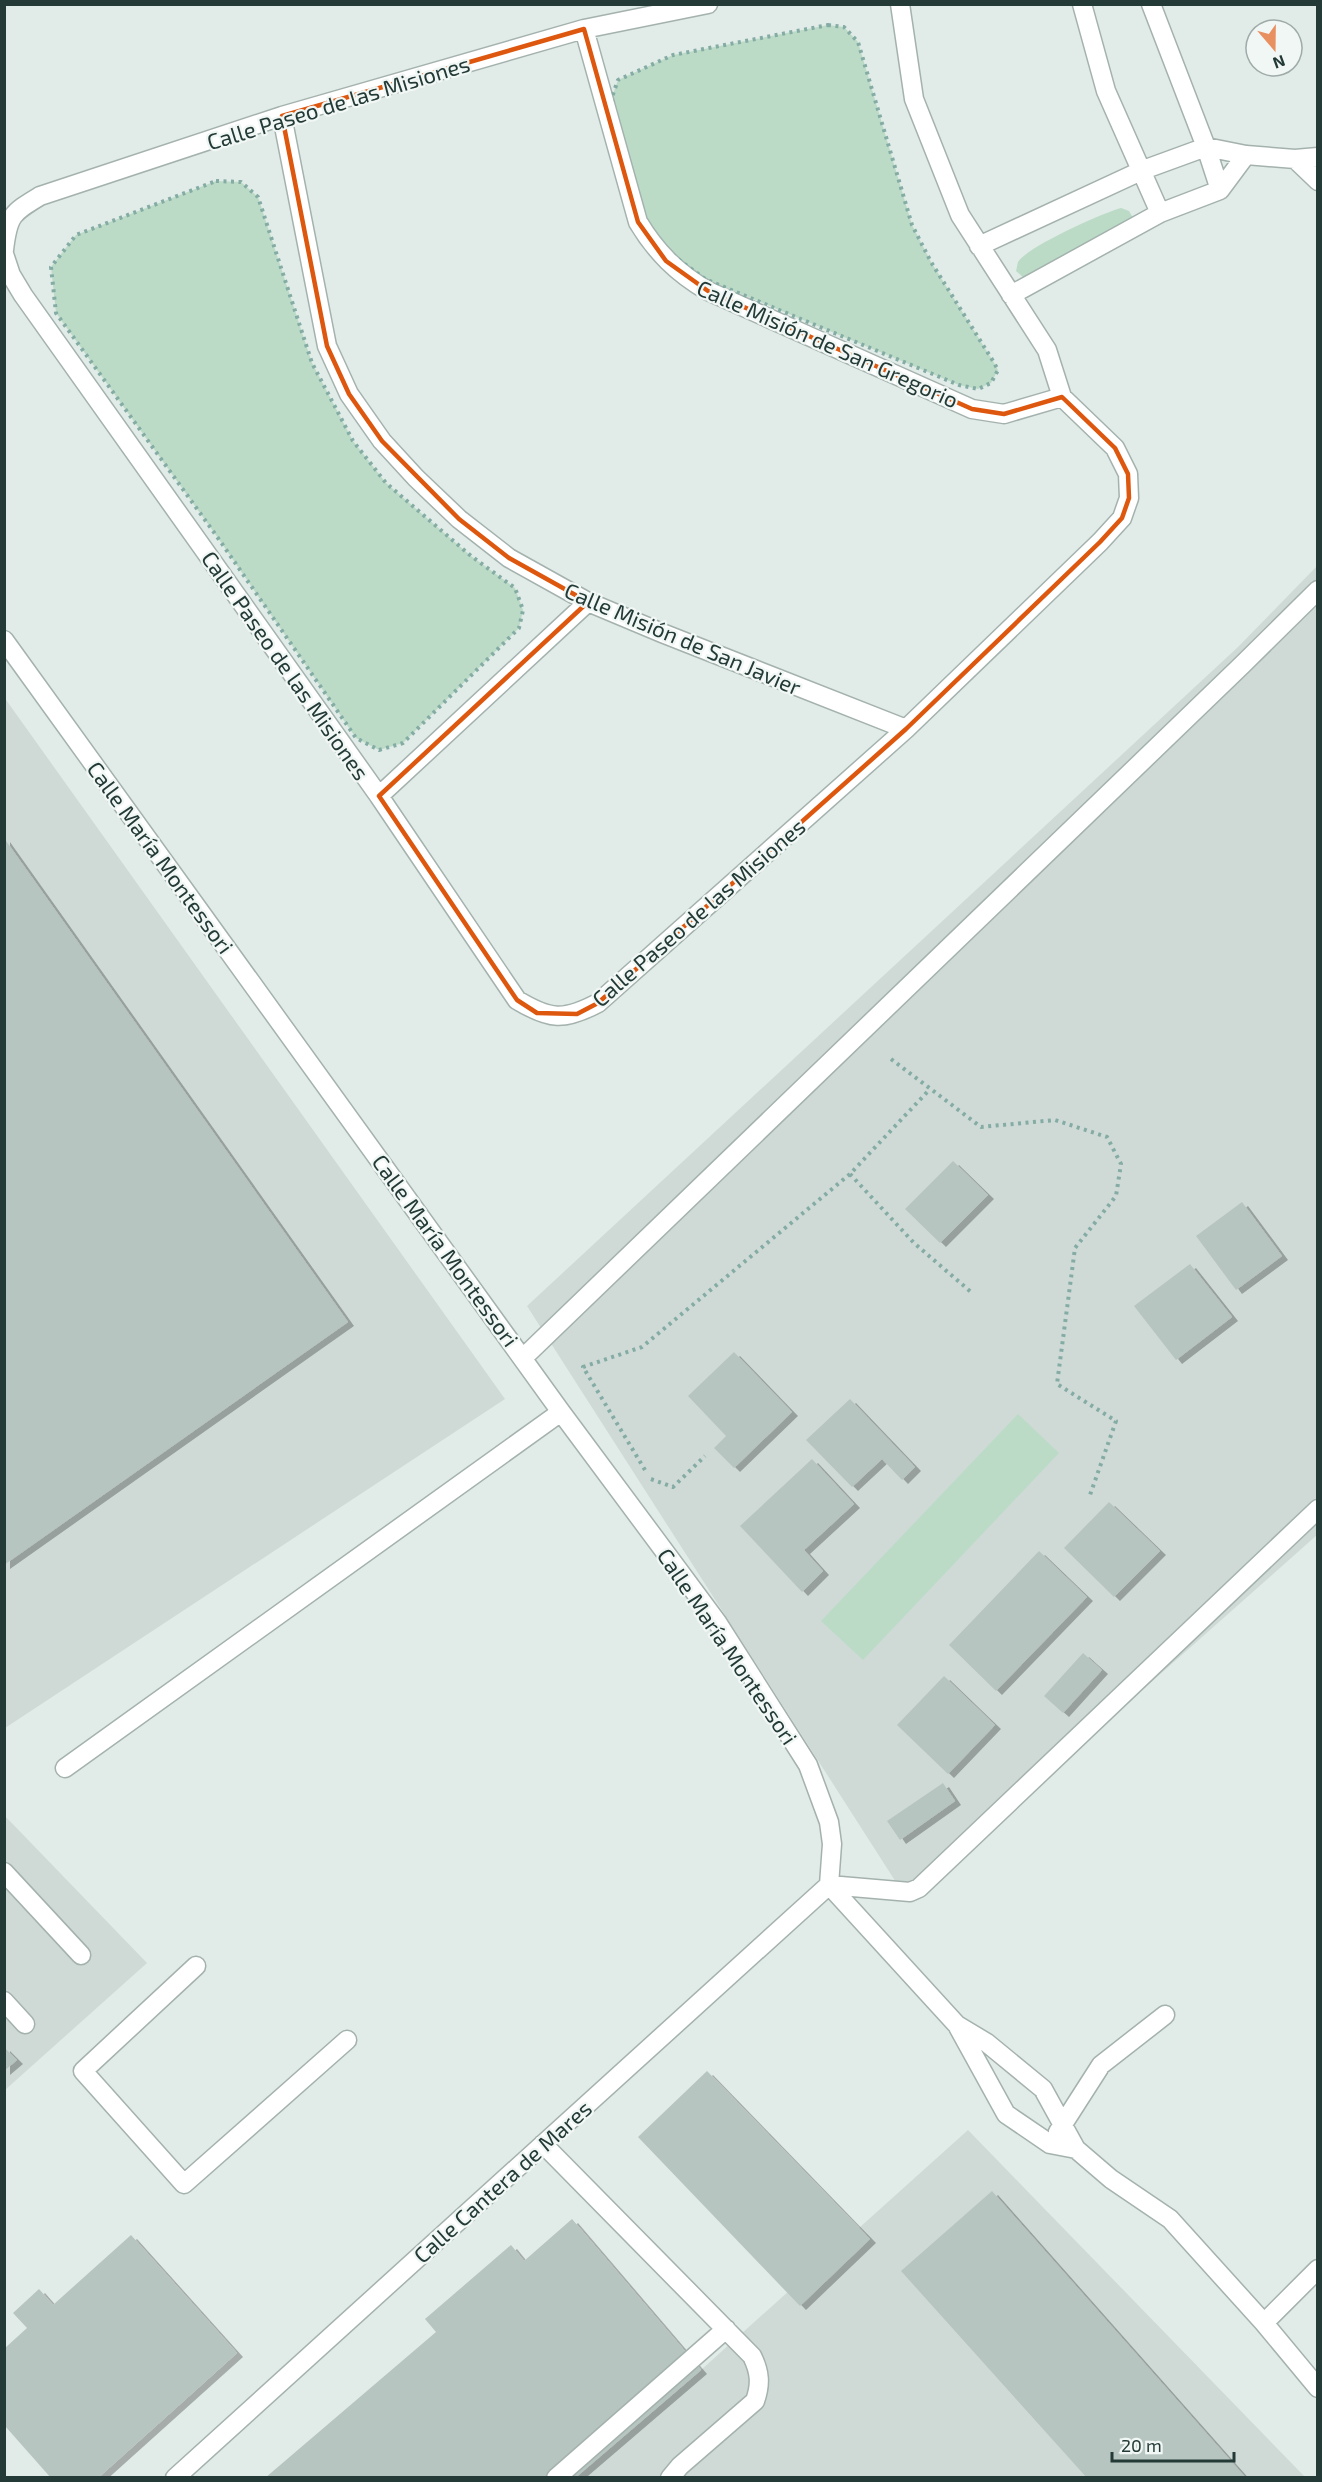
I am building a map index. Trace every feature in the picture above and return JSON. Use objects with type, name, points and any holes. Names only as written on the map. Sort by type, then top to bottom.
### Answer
[{"type":"street","name":"Calle Paseo de las Misiones","points":[[708,4],[584,29],[282,116],[40,196],[15,211],[6,231],[4,252],[11,275],[23,295],[379,796],[517,1000],[537,1013],[557,1016],[577,1014],[598,1003],[906,729],[1122,518],[1129,498],[1128,474],[1120,457],[1115,448],[1062,397],[1047,350],[960,215],[914,99],[900,4]]},
{"type":"street","points":[[1082,4],[1106,91],[1143,170],[1160,213]]},
{"type":"street","points":[[1152,4],[1220,190]]},
{"type":"street","name":"Calle Misión de San Gregorio","points":[[584,29],[638,222],[650,244],[688,279],[718,296],[972,409],[1004,414],[1062,397]]},
{"type":"street","name":"Calle Misión de San Javier","points":[[282,116],[327,346],[349,394],[382,441],[416,478],[459,519],[509,558],[588,602],[906,729]]},
{"type":"street","points":[[979,246],[1143,170],[1206,147],[1246,155],[1295,159],[1317,157]]},
{"type":"street","points":[[1011,295],[1160,213],[1220,190],[1246,155]]},
{"type":"street","points":[[1295,159],[1317,181]]},
{"type":"street","points":[[524,1357],[1317,590]]},
{"type":"street","points":[[379,796],[588,602]]},
{"type":"street","name":"Calle María Montessori","points":[[4,640],[524,1357],[561,1412],[717,1622],[808,1765],[829,1822],[832,1844],[829,1885]]},
{"type":"street","points":[[65,1768],[561,1412]]},
{"type":"street","points":[[829,1885],[910,1892],[919,1888],[1317,1509]]},
{"type":"street","points":[[4,1872],[81,1955]]},
{"type":"street","points":[[829,1885],[957,2025],[1006,2114],[1050,2144],[1076,2149]]},
{"type":"street","name":"Calle Cantera de Mares","points":[[175,2478],[829,1885]]},
{"type":"street","points":[[196,1966],[83,2071],[184,2184],[347,2040]]},
{"type":"street","points":[[4,2001],[25,2024]]},
{"type":"street","points":[[1050,2144],[1101,2065],[1165,2015]]},
{"type":"street","points":[[957,2025],[987,2043],[1043,2089],[1076,2149],[1111,2179],[1170,2219],[1264,2323],[1317,2388]]},
{"type":"street","points":[[543,2144],[726,2329],[752,2356],[758,2367],[759,2389],[755,2401],[680,2466],[670,2478]]},
{"type":"street","points":[[1264,2323],[1317,2269]]},
{"type":"street","points":[[556,2478],[726,2329]]},
{"type":"path","points":[[828,25],[844,27],[858,42],[912,225],[931,262],[984,347],[998,370],[991,383],[978,388],[959,385],[705,279],[681,262],[651,239],[613,129],[612,97],[618,80],[637,69],[673,55],[828,25]]},
{"type":"path","points":[[216,181],[241,182],[258,197],[312,363],[353,441],[386,483],[471,556],[515,588],[523,610],[519,628],[403,743],[379,750],[356,738],[218,538],[56,313],[51,267],[76,236],[216,181]]},
{"type":"path","points":[[891,1059],[981,1127],[1055,1120],[1107,1137],[1121,1164],[1116,1196],[1075,1248],[1057,1384],[1116,1421],[1090,1495]]},
{"type":"path","points":[[705,1456],[673,1487],[652,1481],[583,1366],[642,1347],[850,1174],[930,1089]]},
{"type":"path","points":[[850,1174],[914,1243],[971,1292]]},
{"type":"highlighted area","points":[[584,29],[638,222],[666,261],[708,291],[972,409],[1004,414],[1062,397],[1115,448],[1128,474],[1129,498],[1122,518],[1100,542],[906,729],[598,1003],[577,1014],[537,1013],[517,1000],[379,796],[588,602],[509,558],[459,519],[382,441],[349,394],[327,346],[282,116]]},
{"type":"shaded area","points":[[1317,566],[1317,1535],[928,1880],[901,1890],[527,1306],[1238,647]]},
{"type":"shaded area","points":[[4,697],[505,1399],[5,1728],[4,1728]]},
{"type":"shaded area","points":[[4,1815],[147,1963],[5,2090],[4,2090]]},
{"type":"shaded area","points":[[968,2130],[1305,2477],[575,2478],[701,2370]]},
{"type":"green space","points":[[828,25],[844,27],[858,42],[912,225],[931,262],[998,370],[991,383],[978,389],[959,385],[705,279],[651,239],[612,97],[618,80],[673,55]]},
{"type":"green space","points":[[216,181],[241,182],[258,197],[312,363],[353,441],[386,483],[471,556],[515,588],[523,610],[519,628],[403,743],[379,750],[356,738],[218,538],[56,313],[51,267],[76,235]]},
{"type":"green space","points":[[1121,208],[1129,211],[1133,218],[1128,227],[1024,278],[1016,271],[1018,262],[1035,248],[1082,223]]},
{"type":"green space","points":[[1018,1414],[1059,1453],[863,1660],[821,1621]]},
{"type":"building","points":[[4,838],[348,1322],[4,1565]]},
{"type":"building","points":[[953,1161],[988,1195],[940,1243],[905,1209]]},
{"type":"building","points":[[1242,1202],[1282,1256],[1236,1290],[1196,1236]]},
{"type":"building","points":[[1190,1264],[1232,1317],[1176,1360],[1134,1306]]},
{"type":"building","points":[[734,1352],[792,1412],[734,1468],[714,1448],[726,1436],[688,1396]]},
{"type":"building","points":[[850,1399],[915,1467],[902,1480],[882,1459],[852,1487],[806,1440]]},
{"type":"building","points":[[812,1459],[854,1504],[804,1550],[823,1571],[802,1592],[740,1526]]},
{"type":"building","points":[[1109,1502],[1160,1551],[1114,1597],[1064,1548]]},
{"type":"building","points":[[1039,1551],[1087,1597],[996,1691],[949,1645]]},
{"type":"building","points":[[1083,1653],[1102,1670],[1063,1713],[1044,1696]]},
{"type":"building","points":[[944,1676],[995,1725],[948,1774],[897,1725]]},
{"type":"building","points":[[943,1783],[955,1801],[900,1840],[887,1821]]},
{"type":"building","points":[[4,2047],[17,2060],[4,2071]]},
{"type":"building","points":[[707,2071],[870,2239],[800,2306],[638,2137]]},
{"type":"building","points":[[992,2191],[1246,2478],[1087,2478],[901,2271]]},
{"type":"building","points":[[572,2219],[701,2370],[575,2478],[265,2478],[436,2332],[425,2319],[511,2245],[524,2261]]},
{"type":"building","points":[[131,2235],[237,2353],[98,2478],[51,2478],[5,2426],[5,2348],[27,2328],[13,2313],[39,2289],[53,2305]]}]
